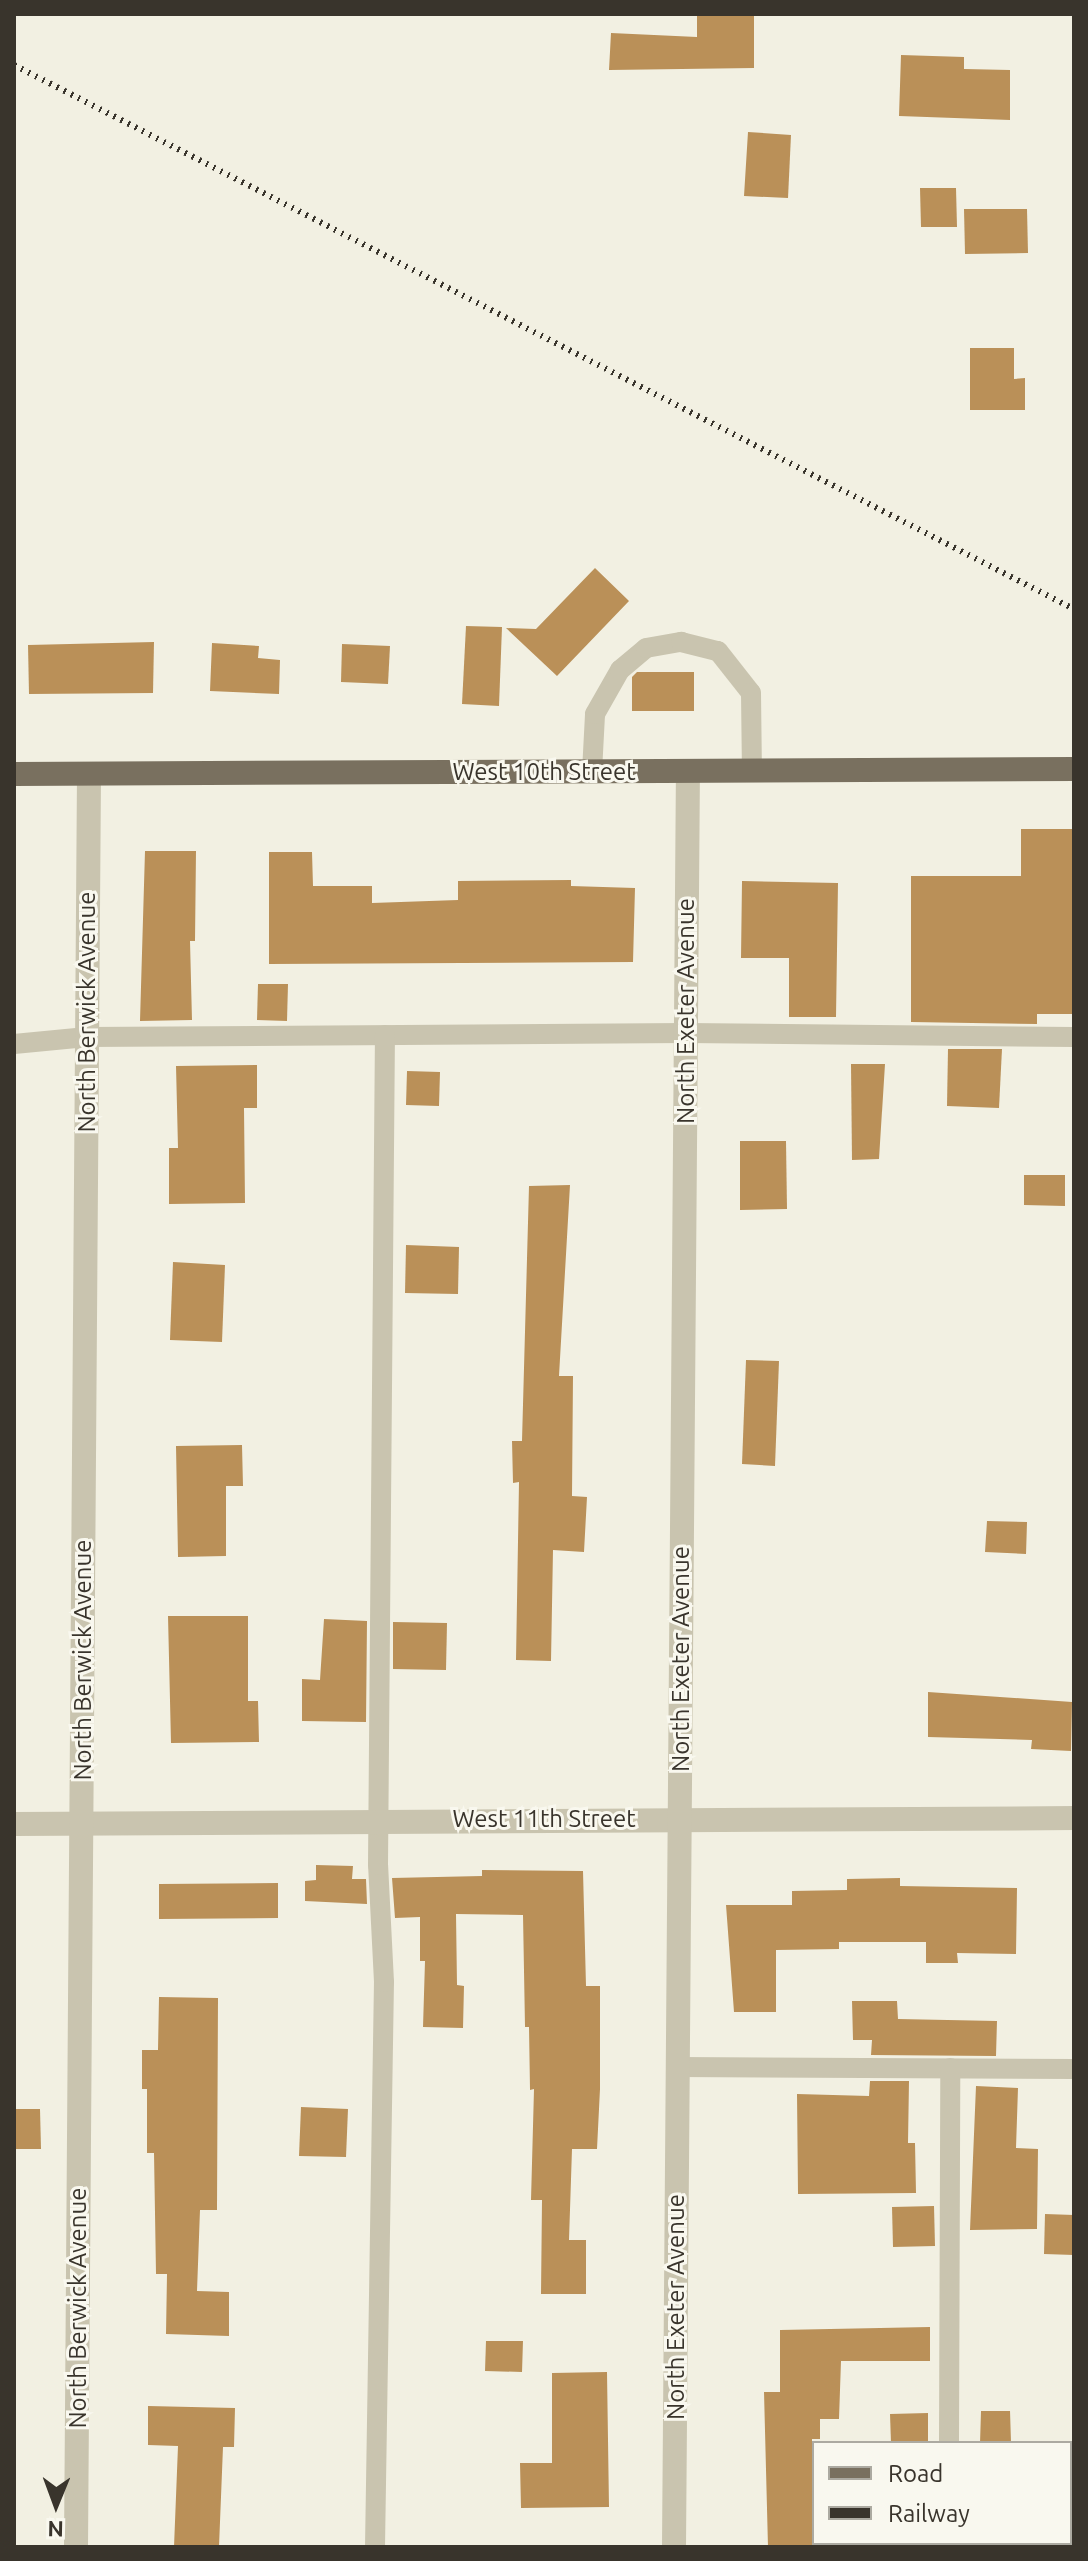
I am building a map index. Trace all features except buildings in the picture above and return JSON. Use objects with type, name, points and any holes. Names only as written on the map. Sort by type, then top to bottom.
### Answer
[{"type":"main road","name":"West 10th Street","points":[[14,774],[1074,769]]},
{"type":"street","name":"North Exeter Avenue","points":[[674,2547],[688,771]]},
{"type":"street","name":"North Berwick Avenue","points":[[76,2547],[89,774]]},
{"type":"street","name":"West 11th Street","points":[[14,1824],[1074,1818]]},
{"type":"lane","points":[[592,772],[595,714],[620,670],[646,648],[681,642],[718,651],[751,693],[752,771]]},
{"type":"lane","points":[[14,1044],[87,1037],[686,1033],[1074,1037]]},
{"type":"lane","points":[[375,2547],[385,1035]]},
{"type":"lane","points":[[678,2067],[1074,2069]]},
{"type":"lane","points":[[949,2441],[950,2068]]},
{"type":"railway","points":[[14,65],[1074,609]]}]
